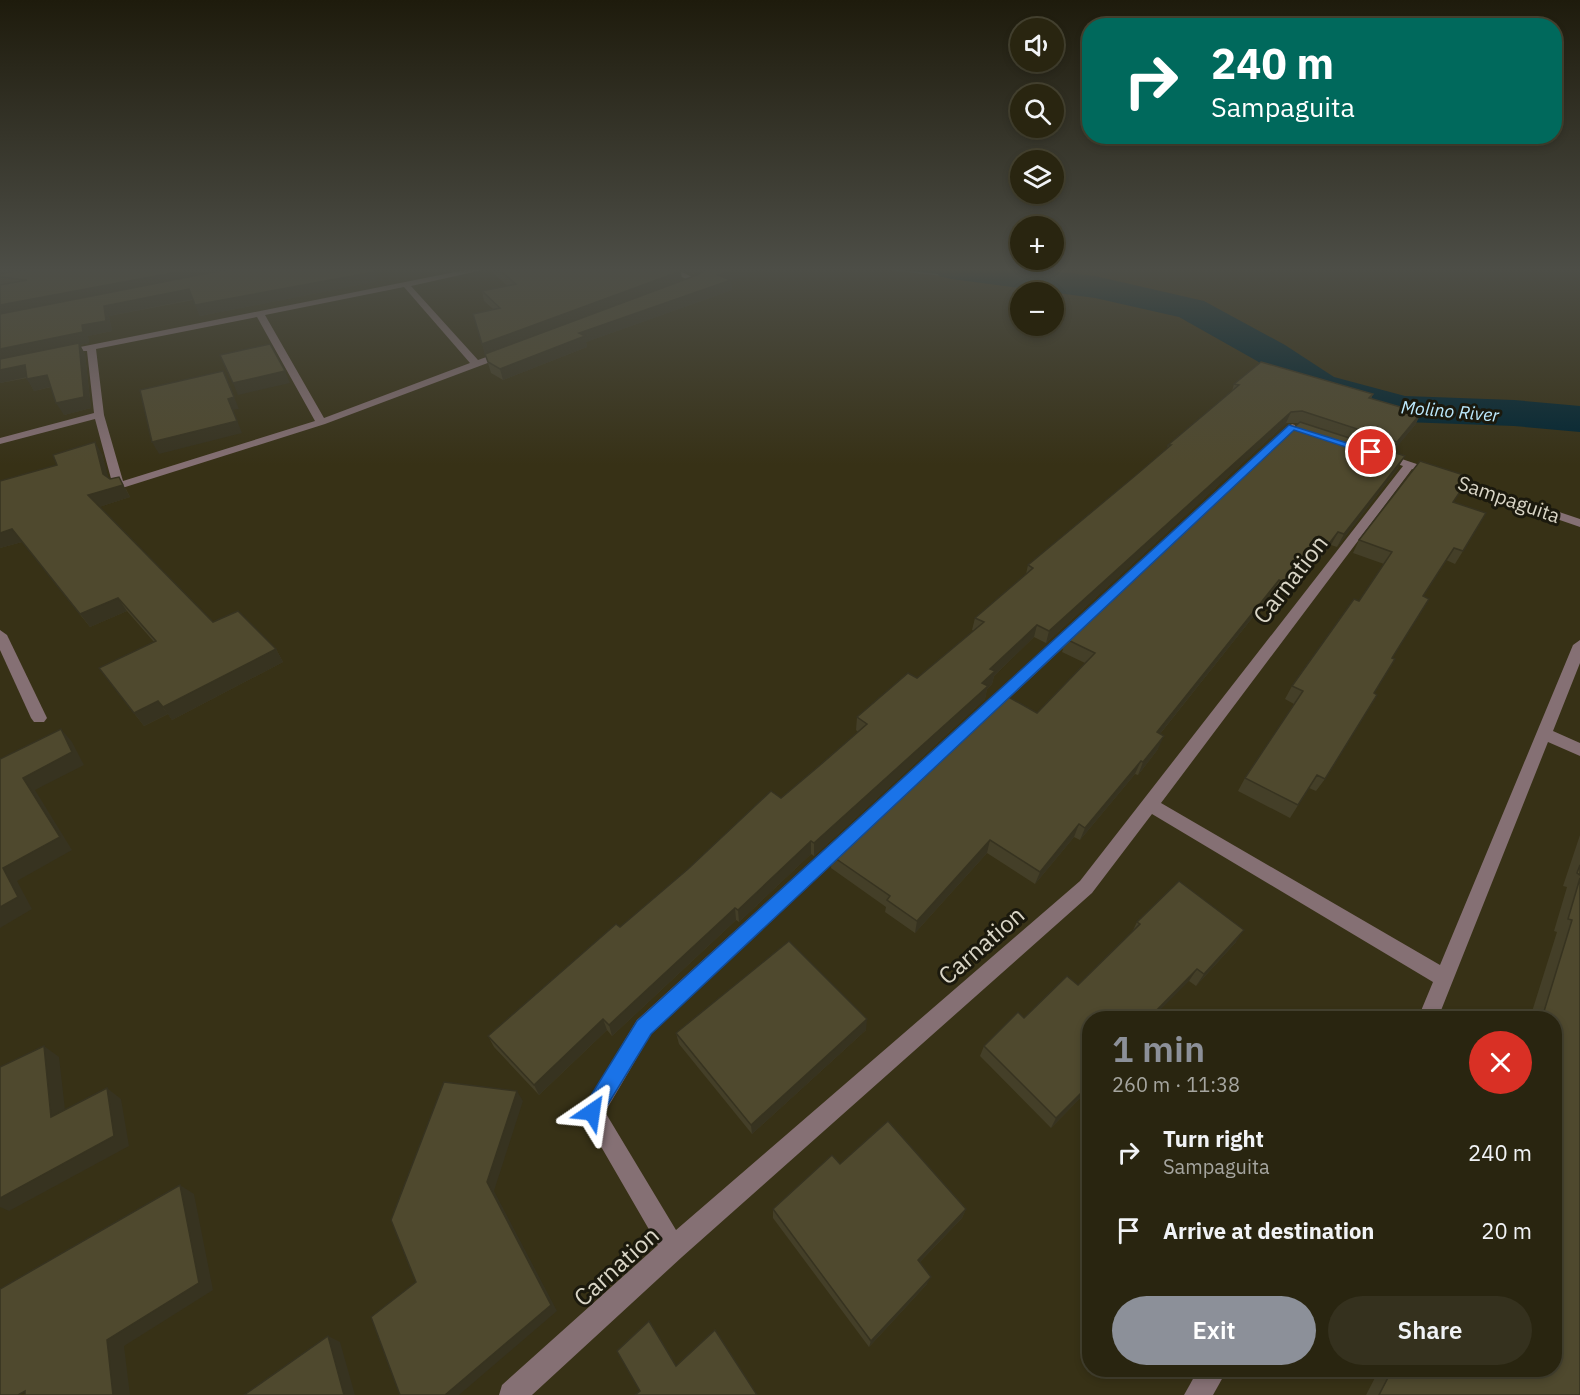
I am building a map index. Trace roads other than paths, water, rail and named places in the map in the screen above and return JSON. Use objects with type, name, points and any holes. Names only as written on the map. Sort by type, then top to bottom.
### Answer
[{"type":"street","points":[[69,352],[160,334]]},
{"type":"street","points":[[271,334],[321,422]]},
{"type":"street","points":[[449,334],[476,364]]},
{"type":"street","points":[[91,348],[99,415],[119,486],[321,422],[518,349]]},
{"type":"street","points":[[0,441],[99,415]]},
{"type":"street","points":[[673,1248],[592,1112],[644,1028],[1292,427],[1324,437]]},
{"type":"street","name":"Sampaguita","points":[[1367,451],[1580,523]]},
{"type":"street","name":"Carnation","points":[[512,1395],[673,1248],[1086,887],[1410,465]]},
{"type":"street","points":[[0,635],[39,718]]},
{"type":"street","points":[[1431,1011],[1580,645]]},
{"type":"street","points":[[1543,733],[1580,750]]},
{"type":"street","points":[[1149,804],[1444,978]]},
{"type":"street","points":[[1197,1395],[1209,1377]]},
{"type":"waterway","name":"Molino River","points":[[1237,334],[1271,353],[1319,386],[1404,409],[1514,413],[1580,419]]}]
